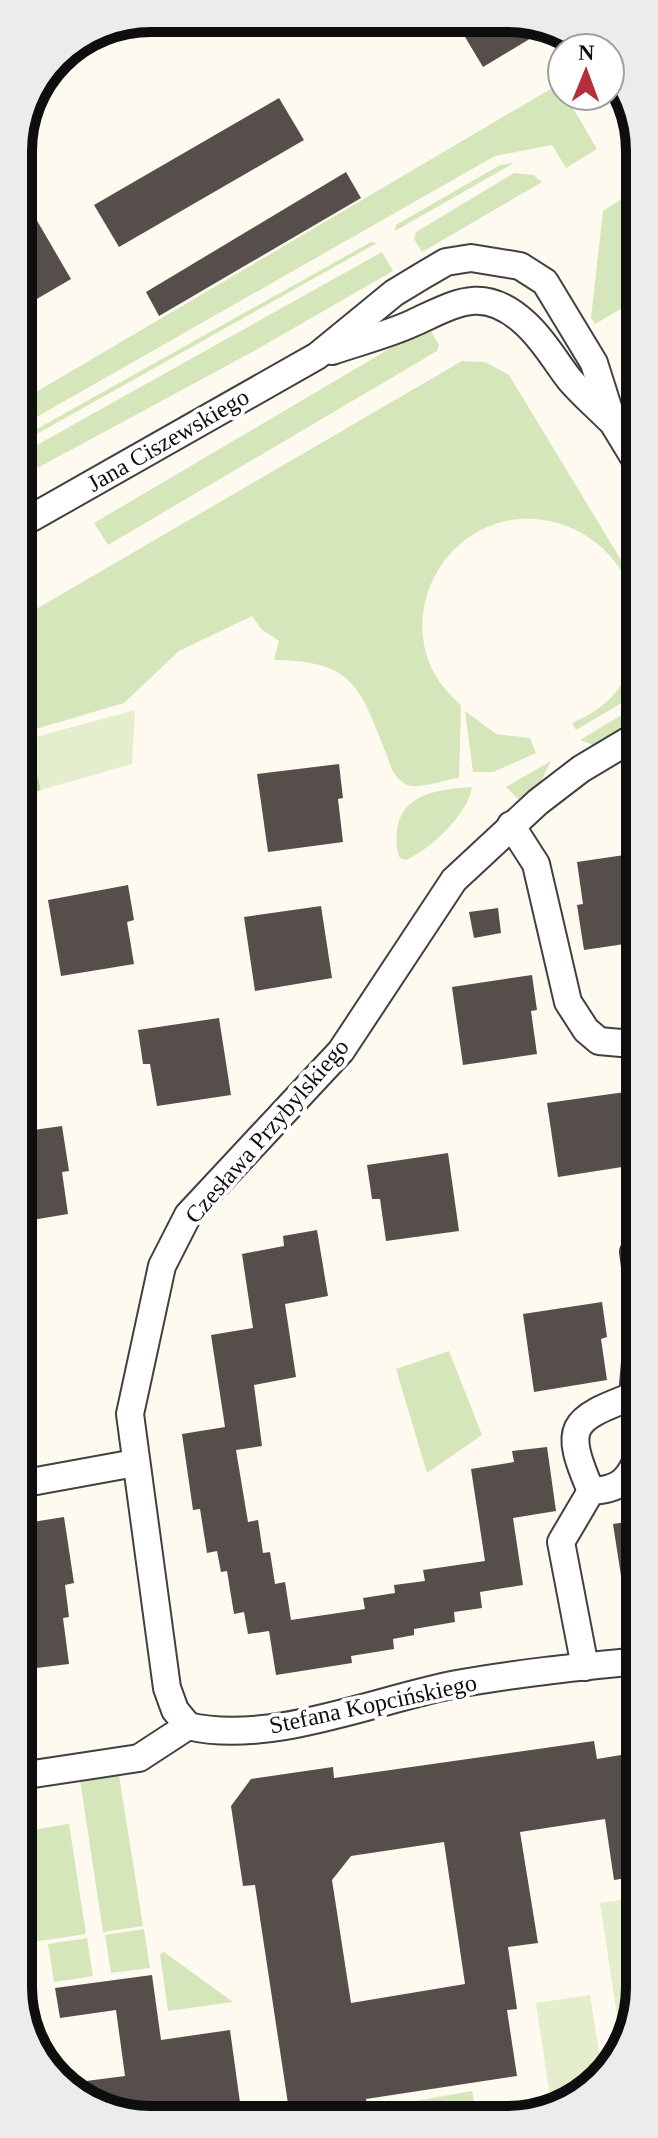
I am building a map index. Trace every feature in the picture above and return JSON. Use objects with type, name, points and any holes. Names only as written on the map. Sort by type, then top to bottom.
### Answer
[{"type":"street","name":"Jana Ciszewskiego","points":[[32,518],[317,356],[394,293],[446,262],[471,258],[506,262],[534,273],[557,298],[594,363],[613,423]]},
{"type":"street","name":"Jana Ciszewskiego","points":[[317,356],[413,323],[442,306],[464,301],[494,304],[524,321],[549,348],[570,380],[613,423]]},
{"type":"street","points":[[613,423],[626,444]]},
{"type":"street","name":"Czesława Przybylskiego","points":[[188,1726],[175,1710],[167,1688],[135,1463],[132,1396],[157,1278],[188,1215],[341,1051],[454,880],[511,825],[581,769],[626,742]]},
{"type":"street","points":[[511,825],[536,864],[560,974],[575,1015],[599,1041],[626,1042]]},
{"type":"street","points":[[591,1491],[577,1455],[574,1436],[589,1413],[626,1406]]},
{"type":"street","points":[[32,1482],[135,1463]]},
{"type":"street","points":[[591,1491],[614,1489],[626,1480]]},
{"type":"street","points":[[585,1667],[561,1542],[591,1491]]},
{"type":"street","name":"Stefana Kopcińskiego","points":[[188,1726],[212,1732],[236,1732],[367,1710],[456,1684],[626,1662]]},
{"type":"street","points":[[32,1774],[139,1758],[188,1726]]},
{"type":"green space","points":[[546,92],[546,112],[575,112],[597,149],[566,168],[552,145],[495,156],[32,420],[32,394]]},
{"type":"green space","points":[[514,163],[395,231],[396,225],[500,165]]},
{"type":"green space","points":[[514,173],[533,175],[542,182],[422,252],[414,239],[416,232]]},
{"type":"green space","points":[[626,196],[626,306],[595,324],[591,318],[603,211]]},
{"type":"green space","points":[[371,242],[377,243],[32,437],[32,432]]},
{"type":"green space","points":[[382,252],[393,271],[254,351],[32,471],[32,448]]},
{"type":"green space","points":[[428,326],[439,345],[437,351],[108,545],[94,523]]},
{"type":"green space","points":[[462,361],[485,362],[509,375],[626,568],[626,580],[615,561],[596,543],[574,529],[549,521],[522,519],[495,524],[473,534],[455,549],[440,567],[430,588],[424,610],[423,633],[427,656],[439,682],[461,706],[459,778],[417,786],[405,784],[392,770],[368,710],[350,681],[321,665],[274,660],[279,641],[261,629],[252,616],[179,651],[124,703],[32,730],[32,611]]},
{"type":"green space","points":[[626,675],[626,700],[576,730],[572,723],[609,700]]},
{"type":"green space","points":[[135,710],[132,764],[41,790],[32,755],[32,738]]},
{"type":"green space","points":[[465,711],[496,734],[530,738],[536,753],[493,772],[473,772]]},
{"type":"green space","points":[[626,712],[626,726],[593,745],[580,740]]},
{"type":"green space","points":[[32,755],[41,790],[32,793]]},
{"type":"green space","points":[[551,761],[540,783],[520,801],[506,787]]},
{"type":"green space","points":[[472,787],[464,808],[447,830],[416,855],[406,860],[400,858],[397,832],[400,819],[414,801],[435,792]]},
{"type":"green space","points":[[449,1351],[482,1435],[427,1473],[396,1369]]},
{"type":"green space","points":[[118,1769],[143,1926],[103,1932],[80,1780]]},
{"type":"green space","points":[[69,1824],[86,1934],[32,1942],[32,1830]]},
{"type":"green space","points":[[626,1899],[626,1995],[619,2028],[600,1903]]},
{"type":"green space","points":[[144,1929],[150,1968],[111,1973],[105,1935]]},
{"type":"green space","points":[[87,1938],[93,1976],[54,1982],[48,1944]]},
{"type":"green space","points":[[32,1952],[37,1984],[32,1985]]},
{"type":"green space","points":[[164,1952],[233,2002],[168,2011],[160,1954]]},
{"type":"green space","points":[[590,1995],[600,2061],[586,2077],[550,2098],[536,2003]]},
{"type":"green space","points":[[472,2091],[475,2106],[388,2106]]},
{"type":"building","points":[[462,32],[535,36],[483,67]]},
{"type":"building","points":[[279,98],[304,140],[119,247],[94,205]]},
{"type":"building","points":[[346,172],[361,198],[159,316],[146,292]]},
{"type":"building","points":[[32,212],[71,279],[32,302]]},
{"type":"building","points":[[339,764],[343,798],[338,799],[343,842],[268,852],[257,774]]},
{"type":"building","points":[[626,855],[626,944],[584,950],[577,905],[583,904],[577,862]]},
{"type":"building","points":[[128,885],[134,920],[127,922],[134,964],[61,976],[48,900]]},
{"type":"building","points":[[321,906],[332,978],[255,991],[244,917]]},
{"type":"building","points":[[498,908],[501,933],[474,938],[469,912]]},
{"type":"building","points":[[532,975],[537,1010],[531,1011],[537,1054],[463,1065],[452,987]]},
{"type":"building","points":[[219,1018],[231,1095],[157,1106],[150,1064],[143,1064],[138,1030]]},
{"type":"building","points":[[625,1092],[626,1166],[558,1177],[547,1103]]},
{"type":"building","points":[[62,1126],[69,1171],[62,1172],[68,1214],[32,1220],[32,1130]]},
{"type":"building","points":[[448,1153],[459,1231],[386,1241],[380,1199],[372,1199],[367,1165]]},
{"type":"building","points":[[317,1230],[328,1296],[285,1304],[296,1377],[254,1385],[262,1446],[236,1450],[248,1522],[258,1520],[263,1553],[270,1552],[275,1584],[285,1582],[291,1620],[365,1609],[363,1598],[395,1593],[394,1585],[425,1581],[423,1570],[485,1561],[471,1469],[514,1462],[512,1451],[547,1447],[556,1511],[513,1518],[523,1585],[480,1592],[482,1608],[454,1612],[455,1622],[414,1629],[414,1635],[393,1639],[394,1649],[351,1656],[352,1663],[276,1675],[269,1631],[248,1634],[244,1612],[234,1614],[227,1571],[221,1572],[217,1551],[207,1553],[200,1509],[193,1510],[182,1434],[225,1427],[211,1335],[253,1328],[242,1254],[284,1246],[283,1236]]},
{"type":"building","points":[[602,1302],[607,1337],[601,1339],[607,1380],[534,1392],[523,1314]]},
{"type":"building","points":[[64,1517],[74,1583],[65,1585],[69,1617],[63,1618],[69,1664],[32,1669],[32,1522]]},
{"type":"building","points":[[626,1522],[626,1602],[625,1602],[613,1524]]},
{"type":"building","points":[[594,1741],[597,1759],[626,1754],[626,1878],[614,1880],[605,1819],[520,1832],[538,1943],[508,1947],[517,2009],[507,2010],[517,2076],[366,2099],[367,2106],[288,2106],[255,1885],[243,1886],[231,1806],[251,1779],[333,1767],[334,1778]],"holes":[[[444,1842],[465,1984],[351,2003],[332,1880],[351,1856]]]},
{"type":"building","points":[[152,1975],[161,2040],[230,2030],[240,2106],[128,2104],[91,2090],[79,2082],[125,2076],[116,2010],[60,2018],[55,1988]]}]
